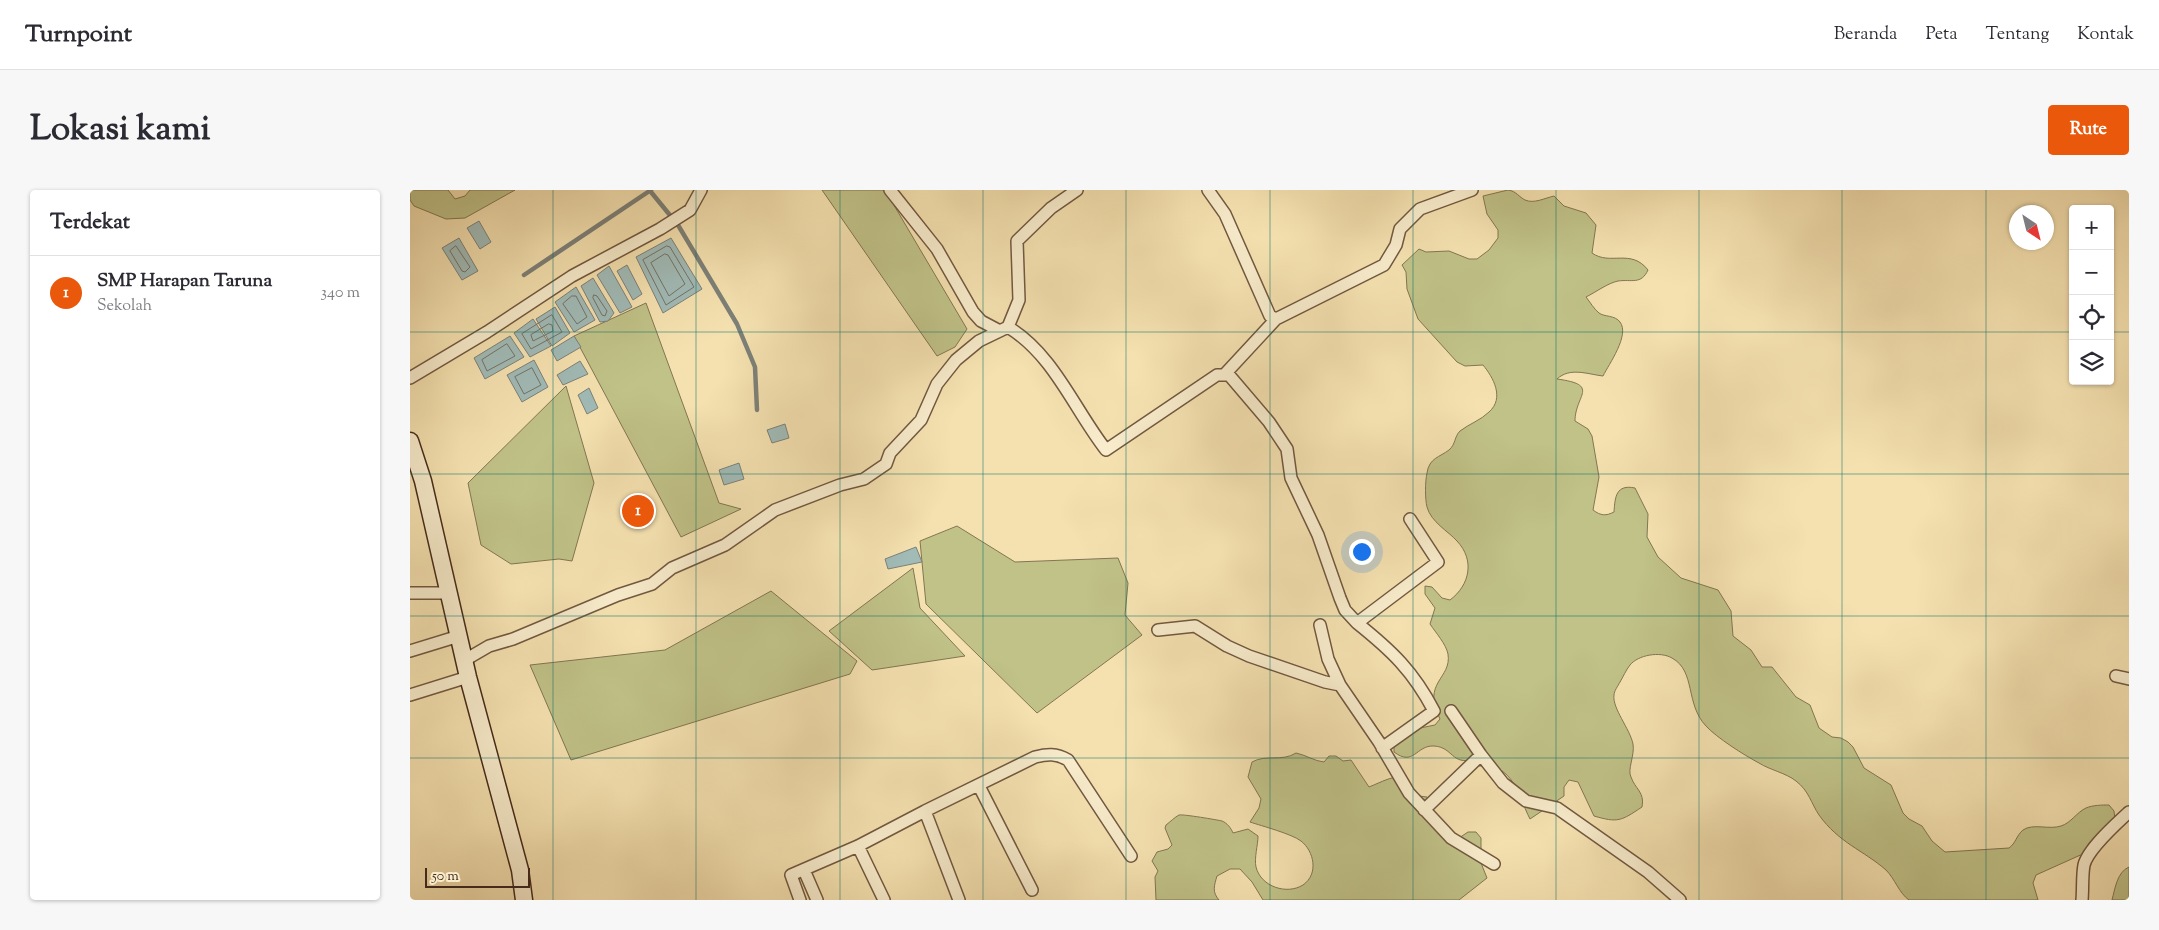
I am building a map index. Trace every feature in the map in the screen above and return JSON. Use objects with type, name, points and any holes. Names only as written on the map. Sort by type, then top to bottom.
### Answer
[{"type":"main road","points":[[410,441],[423,482],[468,677],[498,780],[520,870],[524,900]]},
{"type":"street","points":[[410,378],[487,332],[572,276],[660,229],[690,210],[701,190]]},
{"type":"street","points":[[890,190],[937,249],[973,312],[981,321],[1003,328],[1034,346],[1064,385],[1106,450],[1217,375],[1225,374],[1229,376],[1269,422],[1287,449],[1291,478],[1318,535],[1345,610],[1393,652],[1420,684],[1434,711],[1382,748]]},
{"type":"street","points":[[464,660],[489,646],[513,639],[618,595],[652,584],[672,568],[725,546],[775,510],[840,485],[864,479],[886,464],[890,453],[921,420],[937,384],[956,360],[979,341],[1003,328],[1019,300],[1018,241],[1051,208],[1077,190]]},
{"type":"street","points":[[1208,190],[1225,214],[1270,316],[1276,319]]},
{"type":"street","points":[[1225,374],[1276,319],[1384,265],[1390,256],[1400,229],[1407,219],[1420,209],[1472,190]]},
{"type":"street","points":[[1358,623],[1438,562],[1410,519]]},
{"type":"street","points":[[410,593],[449,593]]},
{"type":"street","points":[[1320,625],[1328,659],[1340,685],[1409,793],[1451,838],[1494,864]]},
{"type":"street","points":[[1158,630],[1195,626],[1227,646],[1249,656],[1325,682],[1340,685]]},
{"type":"street","points":[[410,651],[459,636]]},
{"type":"street","points":[[2116,676],[2129,679]]},
{"type":"street","points":[[410,695],[468,677]]},
{"type":"street","points":[[1451,711],[1503,783],[1526,801],[1557,808],[1648,872],[1680,900]]},
{"type":"street","points":[[800,900],[791,875],[858,846],[926,810],[979,786],[1035,757],[1055,754],[1068,760],[1131,856]]},
{"type":"street","points":[[1424,810],[1481,755]]},
{"type":"street","points":[[979,786],[1032,890]]},
{"type":"street","points":[[926,810],[959,900]]},
{"type":"street","points":[[2082,900],[2084,864],[2087,858],[2129,812]]},
{"type":"street","points":[[858,846],[884,900]]},
{"type":"street","points":[[804,870],[817,900]]},
{"type":"green space","points":[[410,190],[448,190],[455,199],[465,196],[470,190],[515,190],[465,218],[446,219],[414,206],[410,200]]},
{"type":"green space","points":[[822,190],[885,190],[967,329],[955,347],[937,356]]},
{"type":"green space","points":[[1508,190],[1528,201],[1536,201],[1554,196],[1564,206],[1586,213],[1596,225],[1592,253],[1599,257],[1635,260],[1648,270],[1639,280],[1614,282],[1586,297],[1599,313],[1618,320],[1622,328],[1621,342],[1603,376],[1573,372],[1562,375],[1557,379],[1570,381],[1582,388],[1575,421],[1588,429],[1592,436],[1599,477],[1593,510],[1603,515],[1614,512],[1616,497],[1620,490],[1629,487],[1635,488],[1648,514],[1647,537],[1658,557],[1681,578],[1718,590],[1731,611],[1733,636],[1751,650],[1762,667],[1772,667],[1796,697],[1810,705],[1819,728],[1832,737],[1841,738],[1848,742],[1853,747],[1864,768],[1891,785],[1903,813],[1909,819],[1922,826],[1932,841],[1945,852],[2009,848],[2021,832],[2027,828],[2061,826],[2086,808],[2109,805],[2114,811],[2116,828],[2089,843],[2085,853],[2036,875],[2033,883],[2038,900],[1909,900],[1902,894],[1886,870],[1835,833],[1827,825],[1807,793],[1796,781],[1746,756],[1706,726],[1695,708],[1688,679],[1684,671],[1679,664],[1667,656],[1650,655],[1638,659],[1627,669],[1614,693],[1618,712],[1633,744],[1630,774],[1641,794],[1643,802],[1642,807],[1624,818],[1609,820],[1594,816],[1578,782],[1569,780],[1564,787],[1564,796],[1530,819],[1518,791],[1507,775],[1500,770],[1491,766],[1479,766],[1473,759],[1461,760],[1440,747],[1428,747],[1406,757],[1394,752],[1394,743],[1420,728],[1435,725],[1440,719],[1435,707],[1434,697],[1438,682],[1446,670],[1448,654],[1443,642],[1430,624],[1435,608],[1425,594],[1425,586],[1432,587],[1442,598],[1450,600],[1462,587],[1468,572],[1468,564],[1463,548],[1436,522],[1427,507],[1426,477],[1428,468],[1435,458],[1451,448],[1460,431],[1489,412],[1494,406],[1497,394],[1494,381],[1483,365],[1465,366],[1457,362],[1418,319],[1407,289],[1406,272],[1402,265],[1419,249],[1426,252],[1449,251],[1469,259],[1477,259],[1489,250],[1498,238],[1498,230],[1487,214],[1483,196]]},
{"type":"green space","points":[[646,303],[719,503],[741,509],[681,537],[574,336]]},
{"type":"green space","points":[[566,386],[594,483],[572,561],[559,559],[511,564],[481,545],[468,483]]},
{"type":"green space","points":[[957,526],[1015,562],[1118,558],[1128,583],[1125,615],[1142,635],[1037,713],[926,604],[920,541]]},
{"type":"green space","points":[[913,568],[920,608],[965,656],[872,670],[829,631]]},
{"type":"green space","points":[[771,591],[857,661],[850,674],[571,760],[530,665],[665,650]]},
{"type":"green space","points":[[1296,753],[1324,762],[1329,756],[1336,756],[1343,761],[1351,760],[1369,787],[1392,778],[1402,779],[1419,796],[1427,797],[1432,812],[1456,840],[1468,832],[1476,832],[1481,838],[1481,863],[1487,878],[1459,900],[1263,900],[1252,882],[1240,869],[1230,869],[1217,876],[1214,889],[1219,900],[1156,900],[1155,877],[1158,871],[1152,861],[1157,852],[1168,849],[1172,845],[1165,828],[1166,825],[1179,815],[1222,821],[1229,826],[1233,833],[1248,829],[1258,836],[1256,867],[1263,880],[1269,884],[1282,889],[1290,889],[1303,885],[1308,880],[1313,869],[1312,856],[1301,841],[1277,830],[1250,822],[1259,808],[1261,799],[1248,777],[1252,762],[1263,758],[1291,756]]},
{"type":"green space","points":[[2129,867],[2129,900],[2112,900],[2119,877]]},
{"type":"water","points":[[479,221],[491,242],[480,249],[467,228]]},
{"type":"water","points":[[459,238],[478,271],[462,280],[442,248]]},
{"type":"water","points":[[671,238],[702,289],[663,313],[636,257]]},
{"type":"water","points":[[627,265],[642,294],[633,300],[617,271]]},
{"type":"water","points":[[609,266],[632,307],[620,313],[597,275]]},
{"type":"water","points":[[593,278],[614,313],[608,321],[600,322],[581,286]]},
{"type":"water","points":[[576,287],[595,320],[574,332],[555,302]]},
{"type":"water","points":[[555,307],[570,333],[552,346],[536,319]]},
{"type":"water","points":[[533,319],[551,346],[530,357],[514,333]]},
{"type":"water","points":[[510,336],[524,357],[485,379],[474,358]]},
{"type":"water","points":[[574,336],[581,347],[557,361],[551,350]]},
{"type":"water","points":[[534,360],[548,387],[522,402],[507,375]]},
{"type":"water","points":[[580,361],[588,374],[563,385],[557,375]]},
{"type":"water","points":[[589,388],[598,408],[587,414],[578,395]]},
{"type":"water","points":[[785,424],[789,438],[772,443],[767,430]]},
{"type":"water","points":[[739,463],[744,479],[724,485],[719,470]]},
{"type":"water","points":[[916,547],[922,562],[888,569],[885,559]]},
{"type":"waterway","points":[[524,275],[651,190]]},
{"type":"waterway","points":[[651,192],[678,225],[737,324],[755,367],[757,410]]},
{"type":"place","name":"SMP Harapan Taruna","points":[[638,511]]}]
